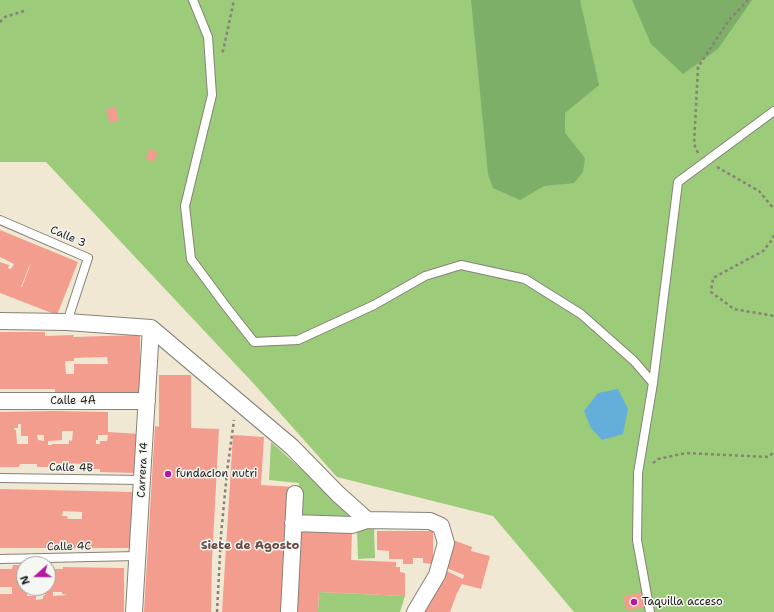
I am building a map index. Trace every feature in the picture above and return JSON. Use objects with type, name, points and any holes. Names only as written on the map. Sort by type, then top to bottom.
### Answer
[{"type":"street","points":[[0,321],[67,322],[151,328],[188,361],[292,447],[338,494],[367,520]]},
{"type":"street","name":"Carrera 14","points":[[134,612],[151,328]]},
{"type":"street","name":"Calle 4A","points":[[0,401],[147,401]]},
{"type":"street","points":[[289,612],[295,494]]},
{"type":"street","points":[[293,523],[352,525],[367,520],[430,521],[441,526],[446,543],[437,575],[415,612]]},
{"type":"lane","points":[[193,0],[208,37],[212,95],[186,206],[191,259],[224,305],[254,342],[298,340],[374,305],[425,276],[461,265],[525,279],[581,314],[634,361],[653,383]]},
{"type":"lane","points":[[650,612],[637,540],[638,473],[653,383],[678,182],[774,111]]},
{"type":"lane","name":"Calle 3","points":[[0,220],[88,258],[67,322]]},
{"type":"lane","name":"Calle 4B","points":[[0,478],[142,480]]},
{"type":"lane","name":"Calle 4C","points":[[0,559],[138,556]]},
{"type":"path","points":[[210,60],[223,51],[234,0]]},
{"type":"path","points":[[748,0],[729,20],[698,67],[694,144],[699,157],[760,191],[774,209]]},
{"type":"path","points":[[0,22],[5,17],[24,11]]},
{"type":"path","points":[[774,235],[763,251],[713,278],[711,292],[734,309],[774,316]]},
{"type":"path","points":[[217,612],[221,535],[232,421],[244,406]]},
{"type":"path","points":[[638,473],[658,459],[686,453],[768,457],[774,452]]},
{"type":"green space","points":[[0,0],[774,0],[774,612],[574,612],[493,516],[337,477],[254,384],[46,162],[0,162]]},
{"type":"green space","points":[[471,0],[580,0],[599,85],[565,113],[565,133],[585,158],[583,172],[574,183],[544,186],[520,200],[493,188],[488,174]]},
{"type":"green space","points":[[632,0],[752,0],[718,49],[683,74],[651,44]]},
{"type":"green space","points":[[271,442],[318,484],[348,506],[351,523],[297,519],[299,483],[269,480]]},
{"type":"green space","points":[[357,528],[374,528],[375,558],[358,559]]},
{"type":"green space","points":[[319,592],[405,596],[400,612],[318,612]]},
{"type":"water","points":[[618,389],[628,409],[623,434],[602,440],[591,428],[584,411],[598,393]]},
{"type":"building","points":[[115,106],[119,120],[110,123],[106,110]]},
{"type":"building","points":[[149,149],[158,152],[154,162],[146,159]]},
{"type":"building","points":[[0,230],[78,262],[57,315],[0,293],[0,262],[9,265],[8,268],[11,269],[14,264],[0,257]],"holes":[[[31,263],[22,287],[21,287]]]},
{"type":"building","points":[[0,332],[45,332],[45,336],[74,335],[73,337],[140,335],[140,392],[55,393],[55,389],[0,389]],"holes":[[[107,357],[108,364],[74,364],[74,374],[66,374],[65,361],[74,361],[74,358]]]},
{"type":"building","points":[[159,375],[191,375],[191,428],[219,429],[212,560],[211,612],[144,612],[155,426],[159,427]]},
{"type":"building","points":[[0,412],[108,412],[108,432],[140,434],[138,473],[100,472],[100,469],[85,469],[85,464],[52,463],[51,467],[37,467],[37,464],[20,464],[19,467],[0,467]],"holes":[[[18,424],[21,424],[21,436],[28,436],[28,444],[17,444],[16,430],[14,430],[14,428],[18,428]],[[62,431],[73,431],[72,441],[69,440],[69,444],[48,445],[48,441],[62,440]],[[37,435],[44,435],[44,441],[38,440]],[[98,435],[108,435],[107,441],[100,441],[100,444],[96,444],[96,440],[98,440]]]},
{"type":"building","points":[[233,435],[264,437],[261,485],[294,487],[286,612],[222,612]]},
{"type":"building","points":[[0,489],[134,492],[132,548],[0,548]],"holes":[[[63,511],[82,512],[82,519],[68,519],[67,516],[62,516]]]},
{"type":"building","points":[[296,527],[352,531],[351,560],[396,562],[396,567],[400,567],[400,572],[405,573],[405,596],[319,592],[318,612],[291,612]]},
{"type":"building","points":[[377,531],[433,531],[433,564],[423,563],[423,558],[413,558],[413,564],[403,564],[403,559],[389,559],[389,551],[377,550]]},
{"type":"building","points":[[453,540],[472,547],[471,551],[490,556],[481,589],[462,584],[450,612],[423,612],[443,569],[463,579],[464,575],[444,567]]},
{"type":"building","points":[[13,565],[16,565],[16,596],[36,596],[36,600],[43,599],[43,596],[68,595],[62,594],[62,592],[56,592],[56,569],[63,569],[63,567],[124,568],[124,612],[0,612],[0,594],[12,594],[12,587],[0,587],[0,569],[12,569]]},
{"type":"building","name":"Taquilla acceso","points":[[642,592],[645,607],[627,611],[623,597]]},
{"type":"place","name":"fundacion nutri","points":[[168,474]]},
{"type":"place","name":"Taquilla acceso","points":[[634,602]]},
{"type":"district","name":"Siete de Agosto","points":[[250,546]]}]
